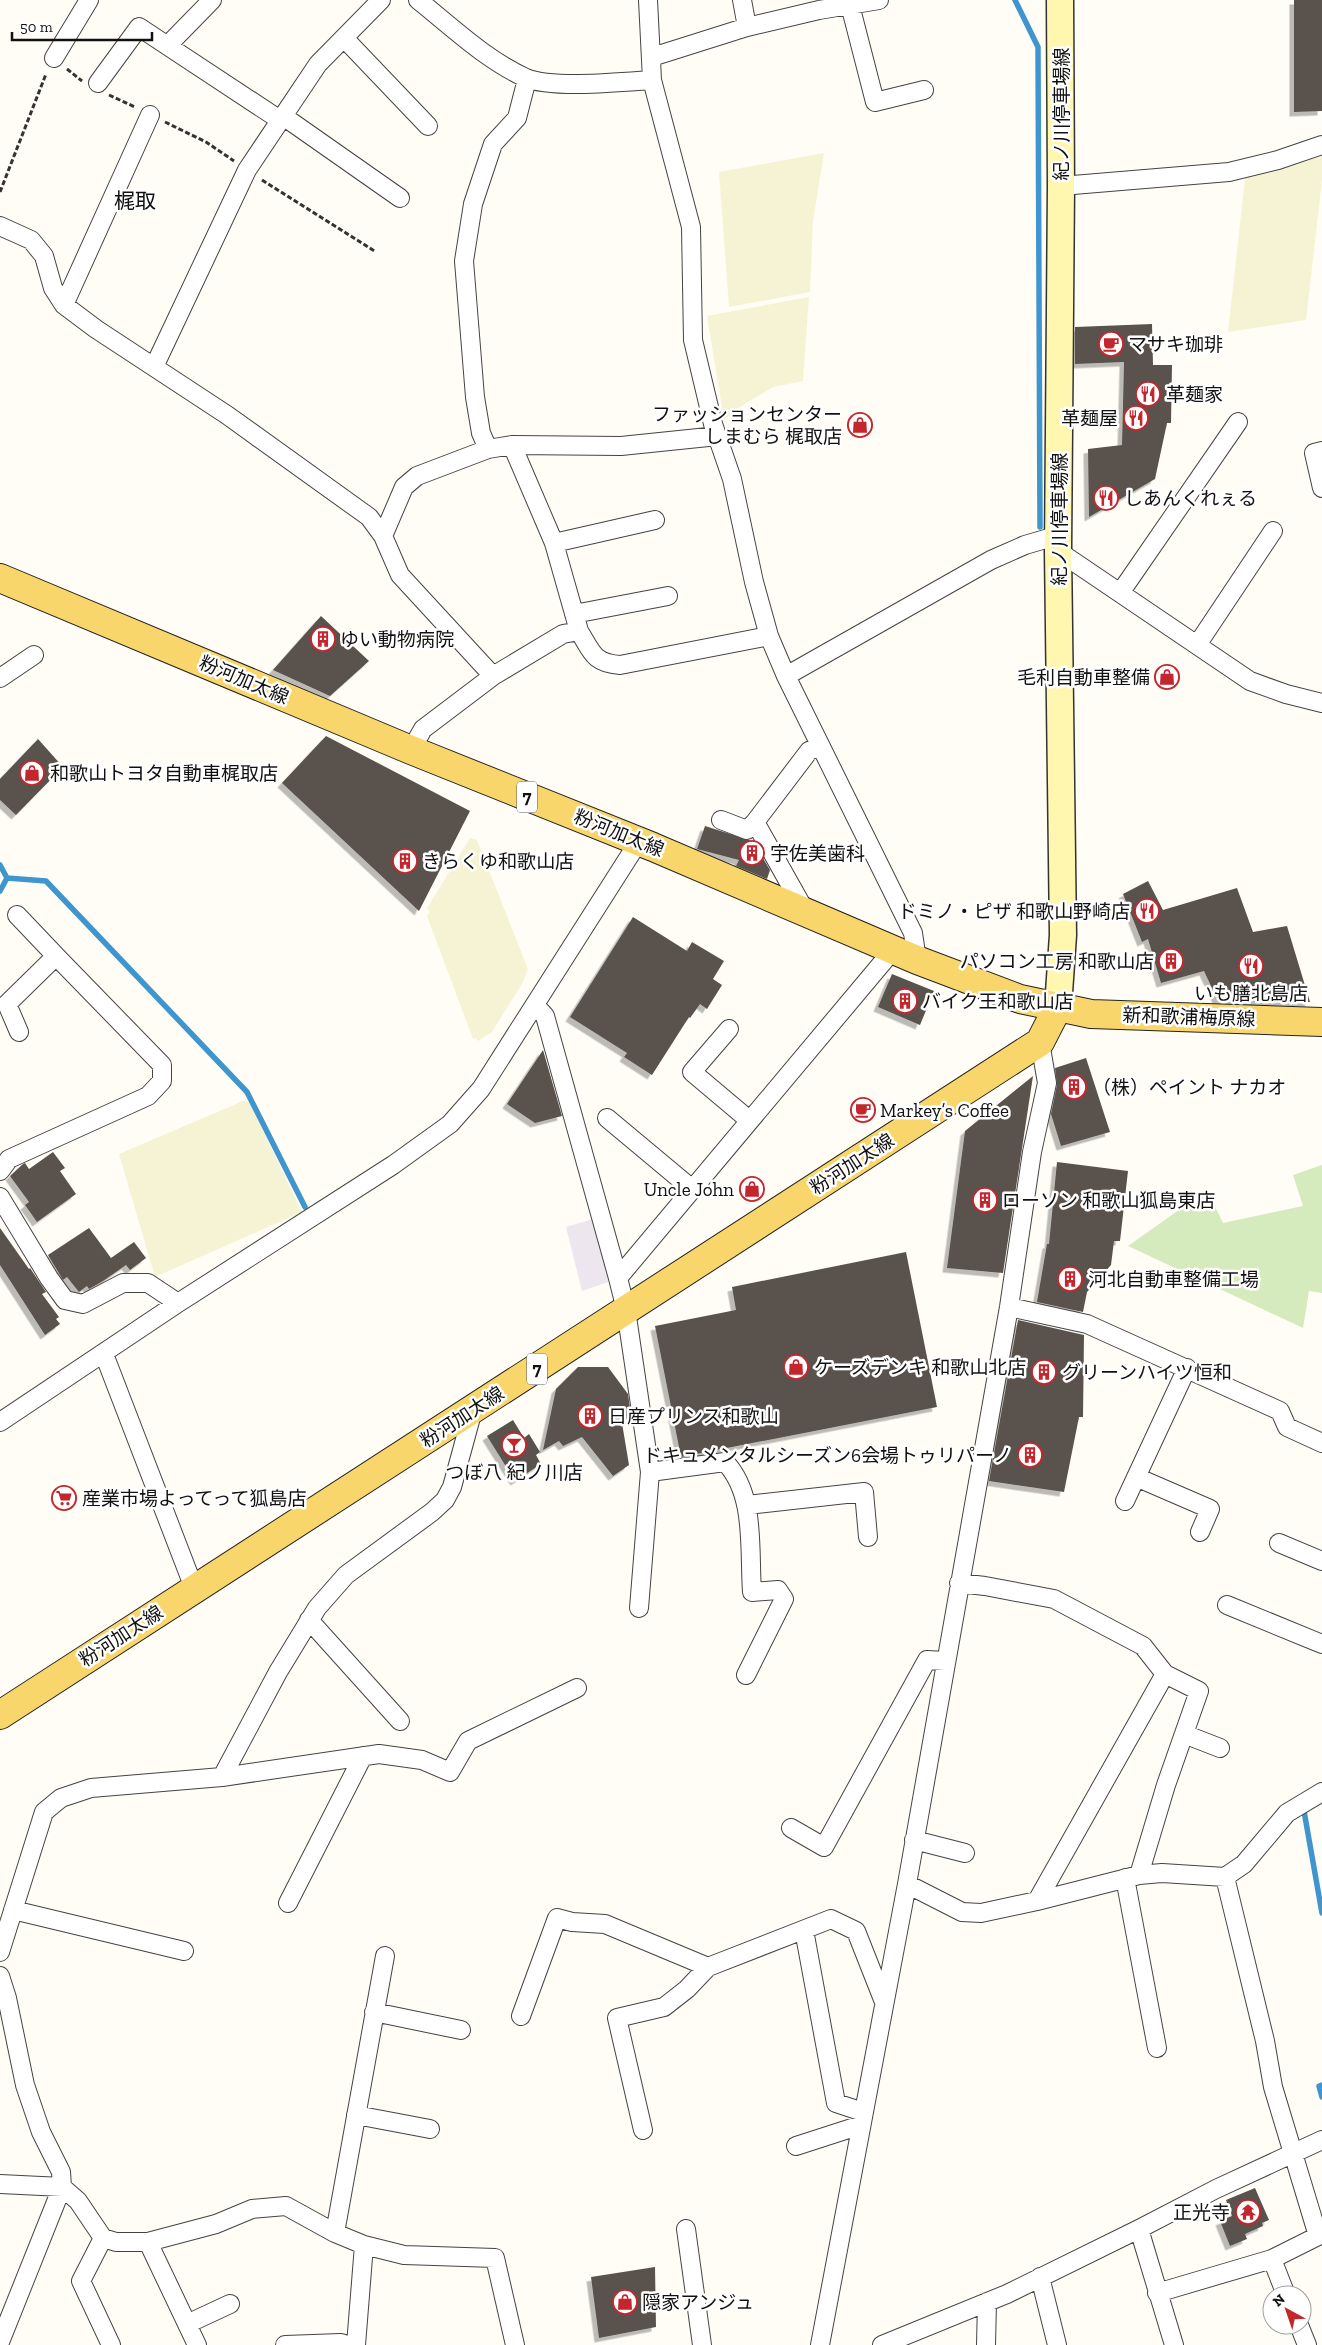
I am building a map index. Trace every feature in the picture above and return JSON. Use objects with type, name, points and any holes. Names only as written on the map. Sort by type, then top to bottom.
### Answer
[{"type":"main road","name":"紀ノ川停車場線","points":[[1058,1007],[1063,934],[1059,543],[1060,0]]},
{"type":"main road","name":"粉河加太線","points":[[0,578],[411,750],[639,841],[905,955],[1020,999],[1058,1007],[1040,1042],[0,1715]]},
{"type":"main road","name":"新和歌浦梅原線","points":[[1058,1007],[1091,1014],[1322,1022]]},
{"type":"street","points":[[54,58],[89,0]]},
{"type":"street","points":[[154,367],[247,170],[318,64],[381,0]]},
{"type":"street","points":[[418,0],[482,51],[527,78],[545,82],[592,83],[652,80]]},
{"type":"street","points":[[618,1278],[749,1120],[905,955],[913,933],[786,676],[770,636],[754,582],[732,479],[718,436],[712,424],[693,340],[691,227],[652,80],[648,0]]},
{"type":"street","points":[[742,0],[747,27]]},
{"type":"street","points":[[652,57],[818,5],[850,5],[879,0]]},
{"type":"street","points":[[168,45],[202,3]]},
{"type":"street","points":[[850,5],[874,102],[924,90]]},
{"type":"street","points":[[94,85],[139,27],[281,118],[400,198]]},
{"type":"street","points":[[344,38],[428,126]]},
{"type":"street","points":[[488,450],[481,433],[475,397],[464,261],[473,204],[493,144],[517,118],[527,78]]},
{"type":"street","points":[[64,305],[150,115]]},
{"type":"street","points":[[1061,186],[1229,172],[1278,160],[1322,145]]},
{"type":"street","points":[[0,226],[31,240],[44,256],[53,288],[64,305],[96,329],[228,415],[370,517],[383,536],[400,575],[493,676]]},
{"type":"street","points":[[1120,593],[1238,422]]},
{"type":"street","points":[[383,536],[404,487],[416,476],[488,450],[512,445],[621,446],[718,436]]},
{"type":"street","points":[[512,445],[554,543],[577,623],[596,659],[606,664],[620,666],[770,636]]},
{"type":"street","points":[[1322,451],[1314,453],[1322,488]]},
{"type":"street","points":[[554,543],[656,520]]},
{"type":"street","points":[[1197,645],[1274,531]]},
{"type":"street","points":[[786,676],[991,560],[1025,545],[1059,543],[1120,593],[1250,681],[1286,694],[1322,703]]},
{"type":"street","points":[[411,750],[423,729],[493,676],[563,634],[577,623],[668,596]]},
{"type":"street","points":[[0,678],[34,656]]},
{"type":"street","points":[[721,820],[747,830],[809,751],[819,746]]},
{"type":"street","points":[[755,822],[805,911]]},
{"type":"street","points":[[0,1422],[178,1303],[393,1165],[450,1124],[481,1089],[639,841]]},
{"type":"street","points":[[0,1171],[9,1159],[148,1096],[162,1081],[162,1065],[17,915]]},
{"type":"street","points":[[19,1032],[7,1004],[56,956]]},
{"type":"street","points":[[535,1005],[545,1016],[626,1310],[650,1472],[639,1608]]},
{"type":"street","points":[[729,1029],[692,1072],[749,1120]]},
{"type":"street","points":[[820,2345],[906,1884],[1009,1307],[1032,1152],[1046,1083],[1040,1042]]},
{"type":"street","points":[[606,1118],[692,1189]]},
{"type":"street","points":[[0,1197],[48,1278],[65,1300],[83,1304],[123,1283],[148,1283],[178,1303]]},
{"type":"street","points":[[1009,1307],[1087,1324],[1280,1411],[1287,1426],[1322,1443]]},
{"type":"street","points":[[104,1354],[194,1588]]},
{"type":"street","points":[[1125,1501],[1187,1368]]},
{"type":"street","points":[[222,1777],[278,1672],[317,1608],[346,1575],[432,1512],[445,1500],[452,1487],[473,1410]]},
{"type":"street","points":[[650,1472],[725,1462],[734,1471],[747,1505],[752,1592],[778,1590],[784,1599],[746,1675]]},
{"type":"street","points":[[1136,1477],[1210,1509],[1200,1532]]},
{"type":"street","points":[[747,1505],[864,1492],[868,1537]]},
{"type":"street","points":[[1279,1543],[1322,1561]]},
{"type":"street","points":[[959,1583],[1054,1599],[1143,1646],[1165,1674],[1199,1691],[1132,1876],[1157,2048]]},
{"type":"street","points":[[1227,1605],[1322,1644]]},
{"type":"street","points":[[309,1620],[400,1722]]},
{"type":"street","points":[[791,1828],[824,1847],[927,1660],[945,1661]]},
{"type":"street","points":[[1037,1901],[1165,1674]]},
{"type":"street","points":[[0,1952],[44,1812],[61,1798],[91,1788],[222,1777],[379,1754],[422,1760],[450,1772],[468,1740],[576,1688]]},
{"type":"street","points":[[1184,1734],[1220,1748]]},
{"type":"street","points":[[288,1903],[364,1756]]},
{"type":"street","points":[[906,1884],[962,1912],[982,1913],[1037,1901],[1132,1876],[1162,1873],[1225,1877],[1244,1864],[1287,1813],[1322,1792]]},
{"type":"street","points":[[914,1840],[965,1852]]},
{"type":"street","points":[[1157,2293],[1272,2259],[1318,2236],[1294,2151],[1273,2087],[1265,2041],[1225,1877]]},
{"type":"street","points":[[13,1910],[184,1951]]},
{"type":"street","points":[[521,2016],[557,1918],[572,1922],[605,1924],[708,1967]]},
{"type":"street","points":[[643,2130],[617,2018],[664,2007],[688,1989],[708,1967],[831,1920],[856,1931],[884,2002]]},
{"type":"street","points":[[804,1930],[836,2103],[862,2119]]},
{"type":"street","points":[[335,2233],[385,1956]]},
{"type":"street","points":[[0,1976],[7,1998],[25,2085],[41,2132],[60,2172],[62,2187],[0,2342]]},
{"type":"street","points":[[374,2012],[461,2030]]},
{"type":"street","points":[[356,2115],[430,2129]]},
{"type":"street","points":[[796,2146],[862,2119]]},
{"type":"street","points":[[882,2345],[987,2302],[1140,2229],[1294,2151],[1322,2140]]},
{"type":"street","points":[[0,2184],[62,2187],[78,2201],[103,2238],[116,2242],[148,2242],[216,2224],[252,2209],[286,2206],[335,2233],[364,2245],[404,2255],[495,2258],[515,2345]]},
{"type":"street","points":[[686,2229],[702,2345]]},
{"type":"street","points":[[1140,2229],[1157,2293],[1174,2345]]},
{"type":"street","points":[[103,2238],[81,2281],[111,2345]]},
{"type":"street","points":[[148,2242],[197,2345]]},
{"type":"street","points":[[356,2345],[364,2245]]},
{"type":"street","points":[[1272,2259],[1282,2285]]},
{"type":"street","points":[[1040,2277],[1056,2345]]},
{"type":"street","points":[[986,2345],[987,2302]]},
{"type":"street","points":[[187,2324],[230,2304]]},
{"type":"street","points":[[285,2345],[347,2345]]},
{"type":"path","points":[[0,192],[46,73],[54,58],[94,85],[206,142],[376,252]]},
{"type":"shaded area","points":[[824,153],[813,221],[810,292],[729,307],[719,172]]},
{"type":"shaded area","points":[[1322,156],[1322,181],[1306,320],[1228,332],[1245,178]]},
{"type":"shaded area","points":[[809,297],[803,381],[773,387],[740,407],[724,420],[707,316]]},
{"type":"shaded area","points":[[470,838],[477,840],[528,969],[523,982],[492,1032],[478,1041],[476,1038],[473,1039],[427,916],[430,912],[427,908]]},
{"type":"shaded area","points":[[243,1101],[249,1102],[302,1212],[155,1277],[119,1154]]},
{"type":"shaded area","points":[[593,1219],[611,1281],[582,1291],[566,1227]]},
{"type":"green space","points":[[1322,1165],[1322,1293],[1309,1291],[1303,1328],[1128,1246],[1207,1190],[1223,1223],[1303,1206],[1293,1175]]},
{"type":"building","points":[[1294,0],[1322,0],[1322,111],[1294,112]]},
{"type":"building","points":[[1152,324],[1153,365],[1172,365],[1171,423],[1167,423],[1155,479],[1089,517],[1088,449],[1122,445],[1124,362],[1075,364],[1075,327]]},
{"type":"building","name":"ゆい動物病院","points":[[321,616],[369,661],[330,696],[273,670]]},
{"type":"building","name":"きらくゆ和歌山店","points":[[326,736],[470,811],[419,911],[282,783]]},
{"type":"building","name":"和歌山トヨタ自動車梶取店","points":[[38,739],[63,767],[16,815],[0,800],[0,779]]},
{"type":"building","points":[[705,826],[749,840],[760,853],[770,870],[767,879],[736,866],[739,860],[697,849]]},
{"type":"building","name":"いも膳北島店","points":[[1148,881],[1163,910],[1237,888],[1253,932],[1287,926],[1310,1002],[1218,1001],[1204,971],[1161,983],[1148,939],[1142,942],[1123,894]]},
{"type":"building","points":[[633,917],[687,951],[692,942],[724,961],[713,979],[722,985],[707,1009],[700,1004],[689,1017],[652,1075],[624,1057],[627,1053],[570,1017]]},
{"type":"building","name":"バイク王和歌山店","points":[[892,974],[934,991],[920,1025],[878,1007]]},
{"type":"building","points":[[543,1050],[562,1116],[535,1123],[507,1104]]},
{"type":"building","name":"（株）ペイント ナカオ","points":[[1086,1058],[1110,1132],[1061,1146],[1051,1114],[1057,1085],[1055,1068]]},
{"type":"building","name":"ローソン 和歌山狐島東店","points":[[1033,1076],[1003,1273],[947,1268],[965,1131]]},
{"type":"building","points":[[53,1152],[65,1168],[60,1171],[76,1194],[37,1222],[25,1205],[29,1202],[10,1176],[23,1164],[25,1163],[29,1169]]},
{"type":"building","points":[[1057,1162],[1128,1171],[1120,1241],[1114,1241],[1111,1265],[1087,1292],[1083,1312],[1037,1302],[1047,1244],[1049,1244]]},
{"type":"building","points":[[0,1228],[46,1292],[42,1294],[59,1317],[56,1319],[60,1324],[45,1335],[0,1265]]},
{"type":"building","points":[[89,1228],[111,1258],[134,1242],[146,1258],[130,1270],[126,1265],[103,1281],[89,1289],[87,1286],[79,1292],[67,1277],[63,1280],[48,1255]]},
{"type":"building","name":"ケーズデンキ 和歌山北店","points":[[906,1252],[937,1407],[681,1457],[655,1326],[736,1310],[732,1287]]},
{"type":"building","points":[[1018,1320],[1084,1335],[1083,1417],[1079,1417],[1064,1492],[989,1481]]},
{"type":"building","name":"日産プリンス和歌山","points":[[578,1367],[608,1367],[628,1394],[631,1415],[622,1423],[629,1465],[613,1476],[582,1437],[563,1446],[559,1441],[543,1450],[556,1389]]},
{"type":"building","name":"つぼ八 紀ノ川店","points":[[513,1420],[524,1438],[529,1434],[540,1452],[536,1455],[541,1464],[515,1481],[487,1436]]},
{"type":"building","points":[[1255,2188],[1269,2220],[1262,2223],[1263,2226],[1245,2234],[1247,2239],[1230,2246],[1220,2221],[1232,2216],[1226,2200]]},
{"type":"building","name":"隠家アンジュ","points":[[655,2267],[656,2327],[599,2338],[591,2277]]},
{"type":"waterway","points":[[1015,0],[1038,47],[1040,527]]},
{"type":"waterway","points":[[0,865],[7,878],[0,891]]},
{"type":"waterway","points":[[7,878],[46,881],[247,1092],[305,1207]]},
{"type":"waterway","points":[[1307,1809],[1304,1811],[1322,1913]]},
{"type":"waterway","points":[[1322,2085],[1319,2086],[1322,2097]]},
{"type":"place","name":"マサキ珈琲","points":[[1111,344]]},
{"type":"place","name":"革麺家","points":[[1148,394]]},
{"type":"place","name":"革麺屋","points":[[1136,418]]},
{"type":"place","name":"ファッションセンター しまむら 梶取店","points":[[860,425]]},
{"type":"place","name":"しあんくれぇる","points":[[1106,498]]},
{"type":"place","name":"ゆい動物病院","points":[[323,639]]},
{"type":"place","name":"毛利自動車整備","points":[[1167,677]]},
{"type":"place","name":"和歌山トヨタ自動車梶取店","points":[[32,773]]},
{"type":"place","name":"宇佐美歯科","points":[[752,853]]},
{"type":"place","name":"きらくゆ和歌山店","points":[[405,861]]},
{"type":"place","name":"ドミノ・ピザ 和歌山野崎店","points":[[1147,911]]},
{"type":"place","name":"パソコン工房 和歌山店","points":[[1171,961]]},
{"type":"place","name":"いも膳北島店","points":[[1251,966]]},
{"type":"place","name":"バイク王和歌山店","points":[[905,1001]]},
{"type":"place","name":"（株）ペイント ナカオ","points":[[1074,1087]]},
{"type":"place","name":"Markey’s Coffee","points":[[863,1110]]},
{"type":"place","name":"Uncle John","points":[[752,1189]]},
{"type":"place","name":"ローソン 和歌山狐島東店","points":[[985,1200]]},
{"type":"place","name":"河北自動車整備工場","points":[[1070,1279]]},
{"type":"place","name":"ケーズデンキ 和歌山北店","points":[[796,1367]]},
{"type":"place","name":"グリーンハイツ恒和","points":[[1044,1372]]},
{"type":"place","name":"日産プリンス和歌山","points":[[590,1416]]},
{"type":"place","name":"つぼ八 紀ノ川店","points":[[514,1445]]},
{"type":"place","name":"ドキュメンタルシーズン6会場トゥリパーノ","points":[[1030,1455]]},
{"type":"place","name":"産業市場よってって狐島店","points":[[64,1498]]},
{"type":"place","name":"正光寺","points":[[1248,2212]]},
{"type":"place","name":"隠家アンジュ","points":[[625,2302]]},
{"type":"district","name":"梶取","points":[[135,200]]}]
